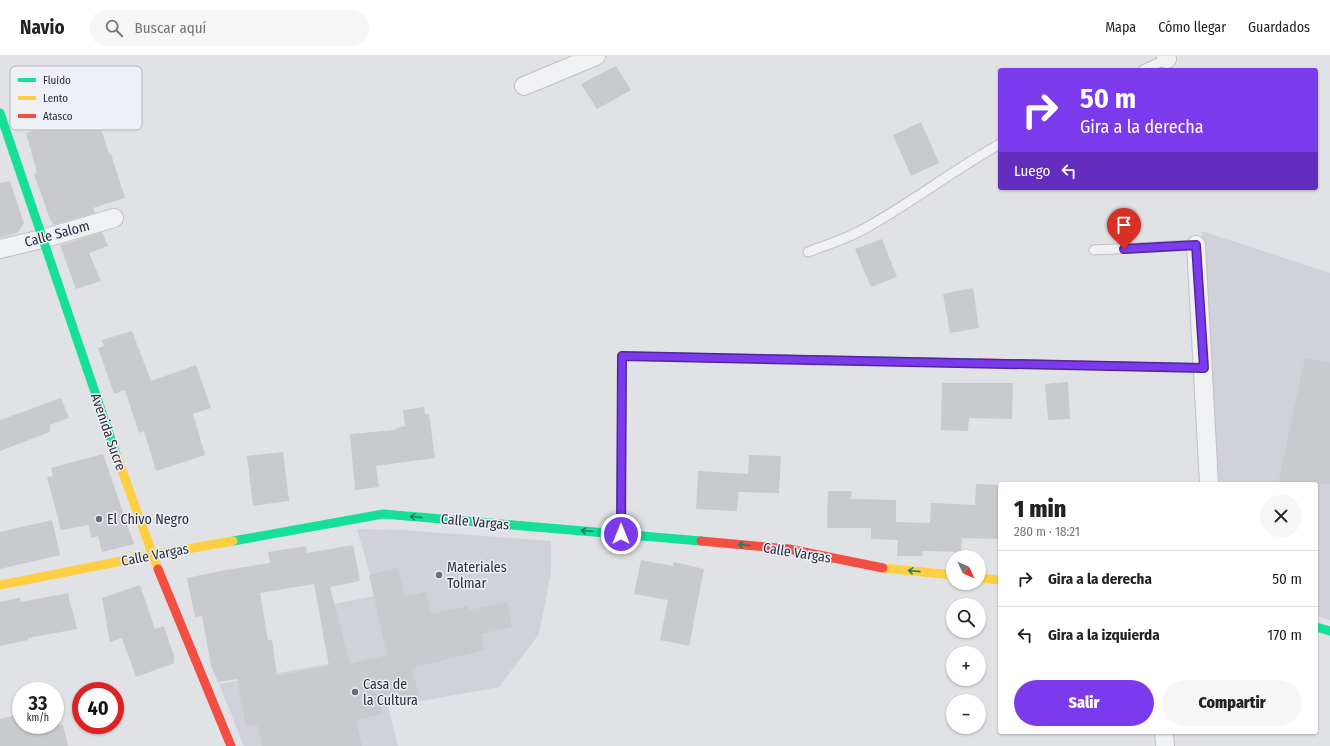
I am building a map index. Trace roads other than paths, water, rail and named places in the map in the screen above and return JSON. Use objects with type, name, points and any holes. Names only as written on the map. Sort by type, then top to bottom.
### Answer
[{"type":"street","points":[[524,86],[596,56]]},
{"type":"street","name":"Avenida Sucre","points":[[0,112],[108,432],[152,555],[231,746]]},
{"type":"street","name":"Calle Salom","points":[[0,249],[42,239],[114,218]]},
{"type":"street","points":[[1196,245],[1204,368],[1209,482]]},
{"type":"street","points":[[621,534],[622,356],[1204,368]]},
{"type":"street","name":"Calle Vargas","points":[[0,585],[152,555],[383,514],[788,549],[880,568],[946,574]]},
{"type":"street","points":[[986,579],[998,580]]},
{"type":"street","points":[[1318,628],[1330,631]]},
{"type":"street","points":[[1164,734],[1165,746]]},
{"type":"lane","points":[[1147,68],[1167,58]]},
{"type":"lane","points":[[808,252],[861,230],[908,202],[972,159],[998,145]]},
{"type":"lane","points":[[1094,250],[1196,245]]},
{"type":"place","name":"El Chivo Negro","points":[[99,519]]},
{"type":"place","name":"Materiales Tolmar","points":[[439,575]]},
{"type":"place","name":"Casa de la Cultura","points":[[355,692]]}]
